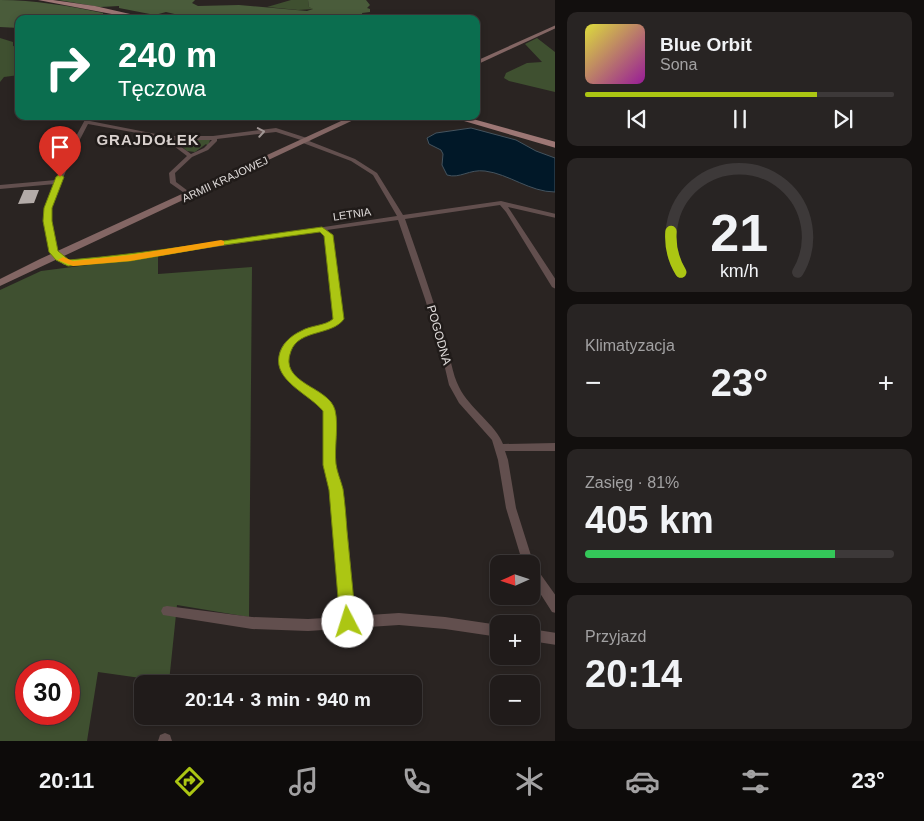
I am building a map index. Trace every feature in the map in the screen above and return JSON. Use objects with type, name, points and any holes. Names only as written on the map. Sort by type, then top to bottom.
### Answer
[{"type":"main road","points":[[41,0],[126,15]]},
{"type":"main road","points":[[465,120],[555,145]]},
{"type":"street","points":[[480,61],[555,26]]},
{"type":"street","name":"ARMII KRAJOWEJ","points":[[0,283],[351,120]]},
{"type":"street","points":[[57,256],[53,250],[47,221],[48,208],[86,122],[166,138],[190,156]]},
{"type":"street","name":"POGODNA","points":[[166,138],[213,138],[276,130],[353,160],[375,174],[400,218],[429,299],[453,385],[462,401],[496,439],[503,460],[511,508],[526,555]]},
{"type":"street","points":[[190,195],[175,185],[171,177],[175,170],[190,156],[212,145],[215,140],[213,138]]},
{"type":"street","points":[[0,187],[58,182]]},
{"type":"street","points":[[501,203],[555,216]]},
{"type":"street","points":[[501,203],[509,211],[555,287]]},
{"type":"street","name":"LETNIA","points":[[57,256],[70,263],[130,258],[501,203]]},
{"type":"street","points":[[322,229],[328,235],[339,319],[336,323],[306,332],[296,338],[285,349],[283,363],[286,371],[294,381],[318,397],[329,410],[330,465],[336,490],[348,622]]},
{"type":"street","points":[[499,448],[555,446]]},
{"type":"street","points":[[540,584],[555,608]]},
{"type":"street","points":[[167,611],[252,623],[303,625],[399,619],[422,620],[490,630]]},
{"type":"street","points":[[540,636],[555,639]]},
{"type":"green space","points":[[0,0],[39,2],[103,13],[103,15],[15,15],[15,28],[0,27]]},
{"type":"green space","points":[[58,0],[195,0],[192,3],[198,6],[239,5],[307,11],[313,9],[309,7],[308,0],[366,0],[370,5],[367,8],[370,9],[370,12],[362,13],[362,15],[179,15],[166,12],[155,15],[119,8],[119,6],[100,7]]},
{"type":"green space","points":[[291,0],[308,0],[309,7],[314,9],[298,10],[267,7]]},
{"type":"green space","points":[[0,38],[13,42],[13,46],[15,46],[15,76],[4,77],[0,82]]},
{"type":"green space","points":[[537,38],[555,52],[555,92],[509,81],[504,78],[506,73],[527,63],[542,62],[525,44]]},
{"type":"green space","points":[[173,139],[210,140],[208,146],[206,144],[195,152],[187,151]]},
{"type":"green space","points":[[158,256],[158,274],[252,267],[249,617],[177,605],[170,675],[134,675],[134,677],[98,672],[87,741],[0,741],[0,290],[41,271]]},
{"type":"water","points":[[471,128],[516,140],[536,151],[555,158],[555,192],[537,189],[485,171],[474,171],[456,176],[447,175],[442,165],[443,154],[441,150],[429,144],[427,138],[436,133]]},
{"type":"building","points":[[24,190],[39,190],[34,203],[18,204]]},
{"type":"slow traffic","points":[[63,260],[73,263],[130,258],[221,243]]},
{"type":"district","name":"GRAJDOŁEK","points":[[148,139]]},
{"type":"route","points":[[60,177],[48,208],[47,221],[55,254],[68,263],[130,258],[322,229],[328,235],[339,319],[336,323],[306,332],[296,338],[285,349],[283,363],[286,371],[294,381],[303,389],[318,397],[329,410],[330,465],[336,490],[348,622]]}]
